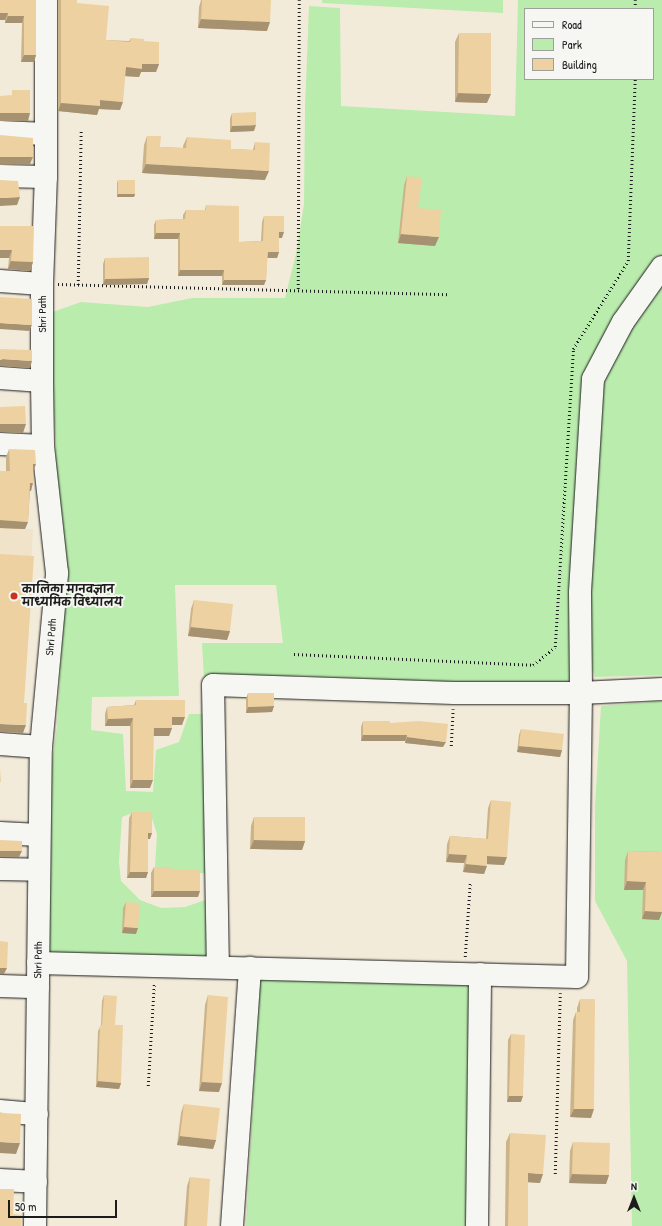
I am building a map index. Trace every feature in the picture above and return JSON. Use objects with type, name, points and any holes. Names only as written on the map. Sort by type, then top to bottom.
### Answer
[{"type":"street","name":"Shri Path","points":[[35,1226],[41,747],[57,573],[43,446],[42,284],[46,177],[46,0]]},
{"type":"street","points":[[0,132],[46,134]]},
{"type":"street","points":[[0,176],[46,177]]},
{"type":"street","points":[[38,963],[577,977],[581,693],[580,593],[593,379],[622,322],[662,268]]},
{"type":"street","points":[[0,281],[42,284]]},
{"type":"street","points":[[0,378],[42,381]]},
{"type":"street","points":[[0,444],[43,446]]},
{"type":"street","points":[[218,967],[213,685],[454,693],[581,693],[662,689]]},
{"type":"street","points":[[0,744],[41,747]]},
{"type":"street","points":[[0,832],[39,834]]},
{"type":"street","points":[[0,869],[39,870]]},
{"type":"street","points":[[232,1226],[250,968]]},
{"type":"street","points":[[472,974],[477,1226]]},
{"type":"street","points":[[0,986],[38,987]]},
{"type":"street","points":[[0,1111],[37,1114]]},
{"type":"street","points":[[0,1180],[36,1182]]},
{"type":"path","points":[[298,289],[299,0]]},
{"type":"path","points":[[294,654],[533,665],[555,647],[572,348],[628,261],[635,80]]},
{"type":"path","points":[[78,285],[81,130]]},
{"type":"path","points":[[42,284],[298,289],[449,294]]},
{"type":"path","points":[[451,746],[454,693]]},
{"type":"path","points":[[470,882],[472,974]]},
{"type":"path","points":[[148,1086],[155,966]]},
{"type":"path","points":[[555,1174],[560,977]]},
{"type":"shaded area","name":"कालिका मानवज्ञान माध्यमिक विध्यालय","points":[[0,507],[25,529],[33,529],[31,565],[0,693]]},
{"type":"green space","points":[[322,0],[503,0],[503,13],[322,3]]},
{"type":"green space","points":[[518,0],[662,0],[662,259],[588,375],[570,691],[303,676],[204,678],[202,643],[283,643],[276,585],[175,585],[179,696],[92,697],[91,730],[123,734],[126,791],[153,792],[156,750],[179,742],[189,714],[207,714],[209,874],[155,867],[157,834],[150,812],[135,812],[122,817],[119,862],[121,881],[140,900],[161,908],[185,907],[211,898],[212,957],[46,953],[49,780],[57,727],[66,568],[57,481],[50,313],[81,302],[148,307],[192,298],[285,298],[296,254],[304,204],[305,108],[309,6],[340,8],[341,106],[515,116]]},
{"type":"green space","points":[[662,282],[662,675],[595,677],[592,668],[589,547],[601,396],[611,358]]},
{"type":"green space","points":[[662,701],[662,1226],[632,1226],[627,961],[595,901],[595,806],[601,706]]},
{"type":"green space","points":[[260,976],[475,980],[469,1226],[246,1226]]},
{"type":"building","points":[[0,0],[36,0],[36,55],[24,55],[24,16],[8,16],[8,13],[0,13]]},
{"type":"building","points":[[61,0],[77,0],[77,3],[109,6],[106,40],[130,42],[131,38],[159,42],[159,64],[142,64],[142,69],[126,67],[123,102],[100,100],[100,106],[61,103]]},
{"type":"building","points":[[202,0],[271,0],[270,22],[201,19]]},
{"type":"building","points":[[459,33],[491,33],[491,94],[458,93]]},
{"type":"building","points":[[12,90],[30,90],[30,113],[0,113],[0,96],[12,95]]},
{"type":"building","points":[[256,112],[256,125],[232,126],[232,113]]},
{"type":"building","points":[[0,135],[33,138],[33,157],[0,157]]},
{"type":"building","points":[[147,136],[161,136],[160,147],[186,148],[187,137],[231,140],[231,149],[255,150],[255,142],[270,143],[269,171],[146,164]]},
{"type":"building","points":[[407,176],[422,178],[418,208],[441,210],[439,237],[401,234]]},
{"type":"building","points":[[0,180],[18,181],[20,197],[0,198]]},
{"type":"building","points":[[118,180],[135,180],[135,194],[118,194]]},
{"type":"building","points":[[206,205],[239,206],[239,242],[263,241],[264,216],[284,216],[284,232],[279,232],[279,252],[268,252],[266,280],[224,280],[224,270],[180,270],[180,233],[156,233],[156,220],[185,219],[186,210],[206,210]]},
{"type":"building","points":[[0,226],[34,226],[33,262],[11,261],[12,250],[0,250]]},
{"type":"building","points":[[149,257],[149,278],[105,279],[105,258]]},
{"type":"building","points":[[0,297],[32,299],[32,325],[0,323]]},
{"type":"building","points":[[0,349],[32,350],[32,361],[0,360]]},
{"type":"building","points":[[25,406],[26,424],[0,424],[0,407]]},
{"type":"building","points":[[9,449],[35,450],[36,464],[33,464],[33,483],[30,483],[28,522],[0,520],[0,471],[10,471]]},
{"type":"building","name":"कालिका मानवज्ञान माध्यमिक विध्यालय","points":[[0,554],[34,556],[24,703],[27,703],[26,725],[0,724]]},
{"type":"building","points":[[194,600],[233,604],[230,631],[191,627]]},
{"type":"building","points":[[248,693],[274,693],[274,706],[248,707]]},
{"type":"building","points":[[136,700],[185,700],[185,717],[172,717],[172,728],[154,728],[153,780],[133,780],[133,718],[108,719],[107,707],[136,705]]},
{"type":"building","points":[[363,721],[390,721],[390,723],[419,721],[448,724],[446,742],[407,737],[407,735],[363,735]]},
{"type":"building","points":[[521,729],[564,734],[562,750],[519,746]]},
{"type":"building","points":[[491,800],[511,802],[507,857],[487,856],[487,866],[466,864],[467,855],[449,854],[450,836],[488,839]]},
{"type":"building","points":[[132,812],[152,812],[152,833],[148,833],[148,872],[130,872]]},
{"type":"building","points":[[254,817],[305,817],[305,841],[254,840]]},
{"type":"building","points":[[0,840],[22,841],[22,851],[0,851]]},
{"type":"building","points":[[628,851],[662,852],[662,912],[645,911],[646,882],[627,881]]},
{"type":"building","points":[[154,867],[172,867],[172,869],[200,869],[200,891],[154,891]]},
{"type":"building","points":[[126,902],[140,903],[138,928],[124,927]]},
{"type":"building","points":[[0,941],[8,942],[7,968],[0,968]]},
{"type":"building","points":[[104,995],[117,996],[115,1025],[123,1025],[121,1083],[98,1081],[100,1025],[102,1025]]},
{"type":"building","points":[[208,995],[228,997],[222,1083],[202,1082]]},
{"type":"building","points":[[580,999],[595,999],[594,1109],[574,1109],[576,1012],[580,1012]]},
{"type":"building","points":[[511,1034],[525,1035],[523,1096],[509,1096]]},
{"type":"building","points":[[184,1104],[220,1108],[216,1140],[180,1136]]},
{"type":"building","points":[[0,1112],[21,1114],[20,1143],[0,1142]]},
{"type":"building","points":[[510,1133],[546,1135],[543,1174],[528,1173],[528,1226],[508,1226]]},
{"type":"building","points":[[573,1142],[610,1143],[609,1175],[572,1174]]},
{"type":"building","points":[[190,1177],[210,1179],[207,1226],[187,1226]]},
{"type":"building","points":[[0,1189],[14,1189],[13,1214],[21,1215],[21,1226],[0,1226]]},
{"type":"place","name":"कालिका मानवज्ञान माध्यमिक विध्यालय","points":[[14,596]]}]
